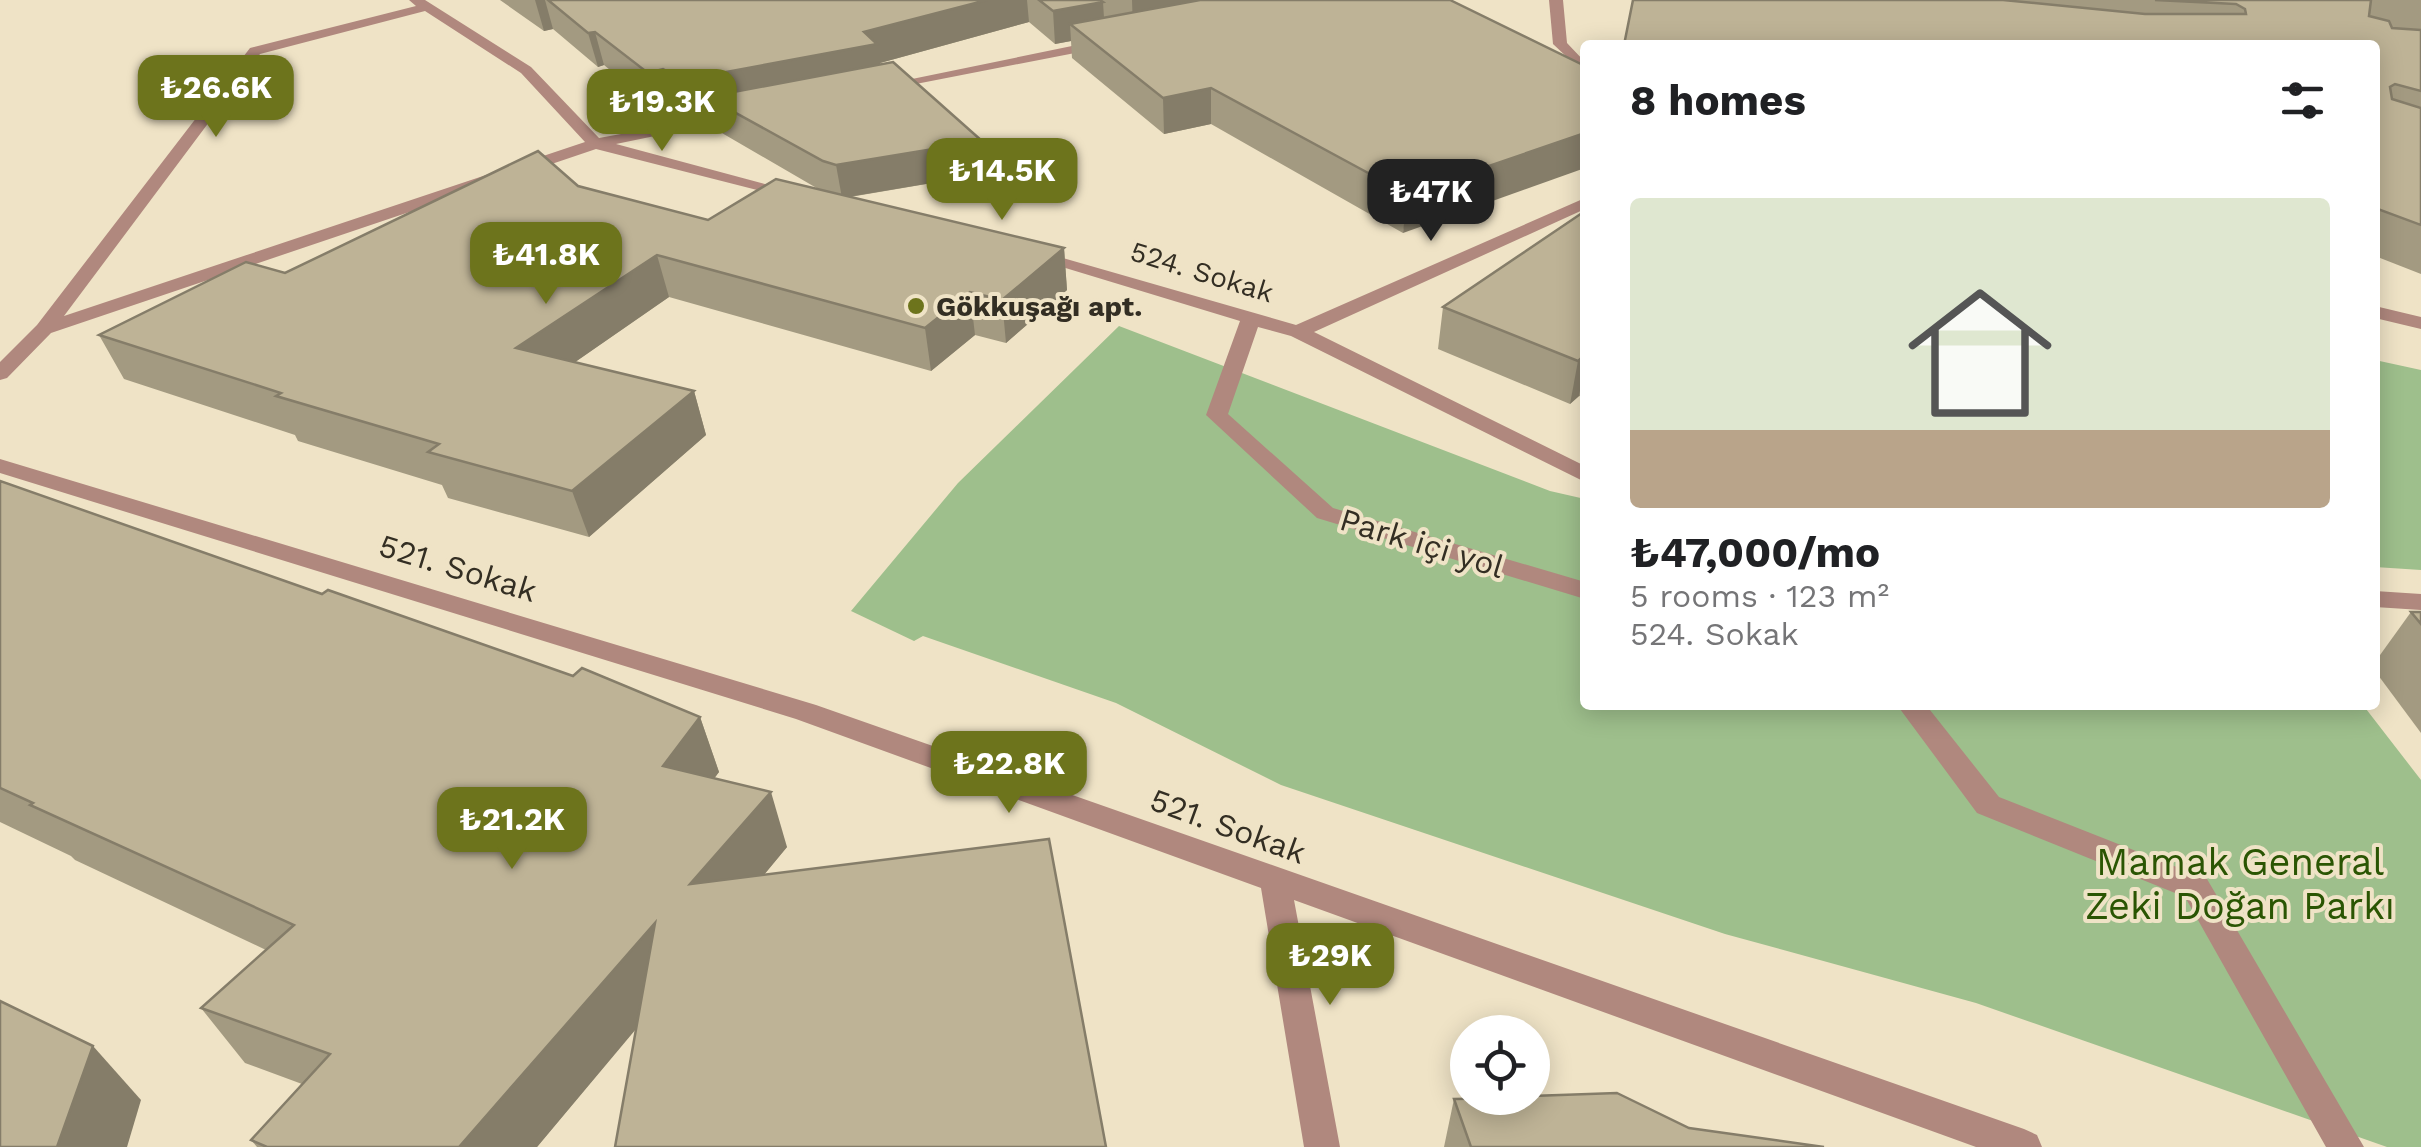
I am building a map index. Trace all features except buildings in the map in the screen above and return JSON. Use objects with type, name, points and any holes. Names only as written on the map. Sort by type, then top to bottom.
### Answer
[{"type":"street","points":[[1556,0],[1560,44],[1580,65]]},
{"type":"street","points":[[0,374],[44,329],[255,51],[421,4],[526,70],[595,144],[826,203]]},
{"type":"street","points":[[861,90],[1124,35],[1100,23]]},
{"type":"street","points":[[44,329],[595,144],[766,109]]},
{"type":"street","points":[[1298,332],[1580,205]]},
{"type":"street","name":"524. Sokak","points":[[1018,252],[1298,332],[1580,473]]},
{"type":"street","points":[[2380,313],[2421,322]]},
{"type":"street","name":"Park içi yol","points":[[1252,318],[1217,415],[1325,513],[1580,590]]},
{"type":"street","name":"521. Sokak","points":[[0,466],[806,712],[2024,1147]]},
{"type":"street","points":[[2380,599],[2421,602]]},
{"type":"street","points":[[1915,710],[1988,805],[2196,888],[2346,1147]]},
{"type":"street","points":[[1275,880],[1322,1147]]},
{"type":"green space","name":"Mamak General Zeki Doğan Parkı","points":[[1119,326],[1550,491],[1580,498],[1580,710],[2367,710],[2421,780],[2421,1147],[2387,1147],[1976,1003],[1725,934],[1281,785],[1116,703],[923,636],[914,641],[851,611],[958,483]]},
{"type":"green space","points":[[2380,361],[2421,370],[2421,570],[2380,567]]},
{"type":"place","name":"Gökkuşağı apt.","points":[[916,306]]}]
